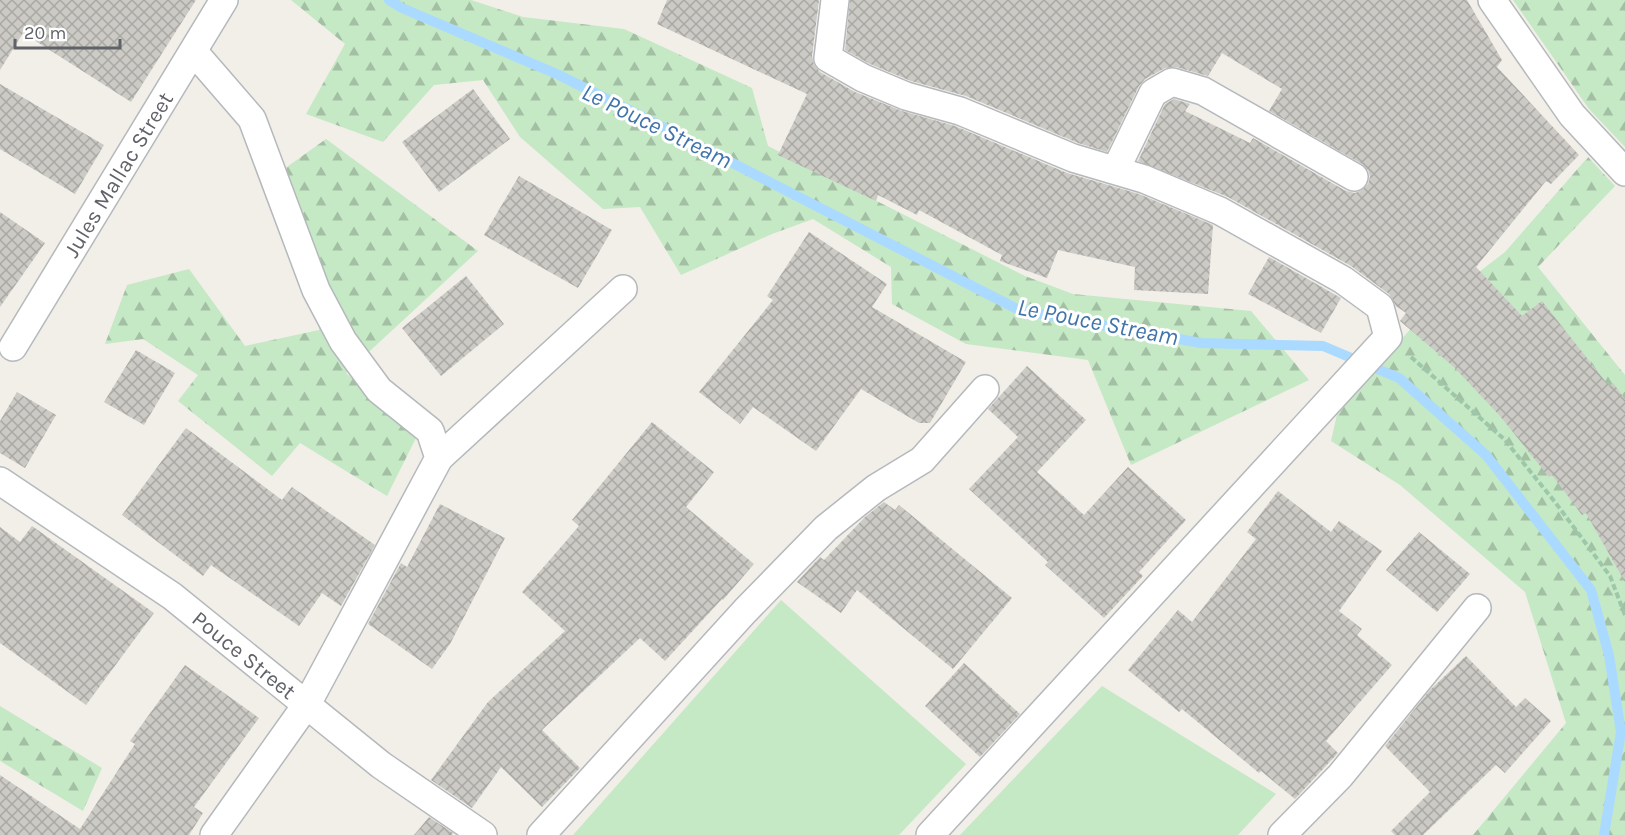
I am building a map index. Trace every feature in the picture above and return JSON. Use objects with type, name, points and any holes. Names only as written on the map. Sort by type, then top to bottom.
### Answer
[{"type":"street","name":"Jules Mallac Street","points":[[13,347],[224,0]]},
{"type":"street","points":[[835,0],[828,58],[863,78],[906,96],[960,111],[1073,158],[1116,169],[1220,211],[1343,280],[1380,307],[1388,337],[930,835]]},
{"type":"street","points":[[1492,0],[1572,115],[1625,172]]},
{"type":"street","points":[[194,52],[252,119],[316,290],[343,341],[380,390],[430,431],[439,458]]},
{"type":"street","points":[[1116,169],[1153,93],[1172,82],[1203,91],[1354,177]]},
{"type":"street","points":[[214,835],[307,704],[439,458],[623,289]]},
{"type":"street","points":[[541,835],[728,628],[826,528],[876,488],[922,460],[985,389]]},
{"type":"street","name":"Pouce Street","points":[[0,481],[172,596],[381,765],[483,835]]},
{"type":"street","points":[[1282,835],[1340,776],[1477,608]]},
{"type":"path","points":[[1388,337],[1504,439],[1556,502],[1610,576],[1625,615]]},
{"type":"green space","points":[[291,0],[471,0],[523,17],[624,29],[752,88],[768,146],[1025,276],[1073,294],[1251,311],[1309,380],[1131,465],[1088,360],[966,344],[892,304],[891,267],[813,219],[772,234],[681,275],[640,207],[603,209],[520,137],[483,80],[434,85],[383,142],[306,114],[345,44]]},
{"type":"green space","points":[[1513,0],[1625,0],[1625,147],[1589,109]]},
{"type":"green space","points":[[326,139],[478,251],[346,373],[417,436],[387,496],[300,443],[272,476],[178,401],[198,375],[143,339],[105,344],[127,285],[189,269],[245,346],[319,330],[323,285],[280,172]]},
{"type":"green space","points":[[1588,157],[1615,186],[1538,267],[1625,375],[1625,835],[1473,835],[1566,723],[1525,592],[1400,485],[1331,441],[1338,410],[1423,315],[1505,252]]},
{"type":"green space","points":[[781,600],[966,764],[899,835],[573,835]]},
{"type":"green space","points":[[1102,686],[1276,794],[1238,835],[960,835]]},
{"type":"green space","points":[[0,706],[102,768],[83,811],[0,761]]},
{"type":"building","points":[[0,0],[196,0],[131,102],[23,33],[0,70]]},
{"type":"building","points":[[667,0],[819,0],[812,56],[814,64],[820,72],[855,92],[902,111],[955,126],[1067,173],[1139,194],[1213,225],[1208,294],[1134,290],[1135,267],[1058,250],[1047,278],[1000,261],[1002,255],[919,210],[917,215],[878,195],[876,201],[778,155],[807,94],[657,24]]},
{"type":"building","points":[[850,0],[1467,0],[1502,60],[1497,67],[1579,155],[1551,184],[1546,181],[1476,267],[1522,316],[1542,301],[1609,386],[1613,383],[1625,399],[1625,582],[1586,513],[1582,515],[1552,475],[1549,477],[1500,416],[1454,367],[1400,321],[1406,313],[1396,306],[1389,294],[1351,266],[1228,197],[1138,161],[1165,104],[1174,99],[1190,104],[1185,111],[1250,143],[1253,138],[1346,191],[1355,193],[1362,190],[1368,184],[1370,177],[1368,170],[1362,164],[1269,111],[1282,89],[1222,53],[1208,76],[1176,67],[1165,68],[1145,79],[1139,86],[1107,152],[1078,143],[966,96],[911,81],[870,64],[845,50]]},
{"type":"building","points":[[0,84],[104,145],[75,194],[0,149]]},
{"type":"building","points":[[473,89],[510,139],[439,192],[402,142]]},
{"type":"building","points":[[519,176],[612,230],[578,288],[484,235]]},
{"type":"building","points":[[0,212],[45,243],[0,307]]},
{"type":"building","points":[[809,232],[887,284],[872,307],[966,362],[930,423],[919,423],[861,389],[816,451],[753,407],[740,424],[699,392],[773,300],[767,296]]},
{"type":"building","points":[[1269,257],[1341,298],[1321,333],[1248,294]]},
{"type":"building","points":[[466,276],[504,324],[441,376],[402,328]]},
{"type":"building","points":[[136,350],[175,373],[144,425],[104,402]]},
{"type":"building","points":[[1027,366],[1086,420],[1037,472],[1084,515],[1128,467],[1186,520],[1139,572],[1143,576],[1104,618],[1045,565],[1048,562],[969,489],[1018,437],[988,409]]},
{"type":"building","points":[[17,392],[56,415],[25,468],[0,453],[0,421]]},
{"type":"building","points":[[652,422],[714,472],[686,507],[754,564],[665,661],[640,638],[542,730],[580,768],[542,807],[501,767],[472,808],[431,780],[488,702],[565,631],[522,592],[579,526],[572,520]]},
{"type":"building","points":[[186,428],[282,500],[292,487],[375,545],[341,606],[322,593],[299,626],[211,565],[203,576],[122,515]]},
{"type":"building","points":[[1278,491],[1331,532],[1339,521],[1382,551],[1339,611],[1362,629],[1357,635],[1392,665],[1326,741],[1338,753],[1295,799],[1261,771],[1259,773],[1182,709],[1179,712],[1128,670],[1178,610],[1192,622],[1256,539],[1247,532]]},
{"type":"building","points":[[884,502],[895,510],[899,505],[1012,598],[953,669],[857,590],[841,613],[797,582],[820,557],[824,560],[865,517]]},
{"type":"building","points":[[440,504],[505,538],[450,644],[432,669],[368,624],[401,563],[407,567]]},
{"type":"building","points":[[32,526],[154,613],[86,705],[0,643],[0,527],[20,542]]},
{"type":"building","points":[[1419,532],[1470,574],[1437,612],[1386,570]]},
{"type":"building","points":[[1466,656],[1516,707],[1525,698],[1551,721],[1505,773],[1496,765],[1423,835],[1395,835],[1391,831],[1430,792],[1385,746],[1430,690]]},
{"type":"building","points":[[964,663],[1020,714],[980,757],[925,706]]},
{"type":"building","points":[[185,665],[259,718],[194,807],[203,813],[189,835],[0,835],[0,775],[80,829],[135,744],[130,741]]},
{"type":"building","points":[[429,817],[453,833],[452,835],[414,835]]},
{"type":"waterway","name":"Le Pouce Stream","points":[[389,0],[402,8],[559,75],[1019,310],[1201,343],[1323,346],[1399,378],[1486,455],[1591,590],[1609,655],[1621,732],[1625,732]]},
{"type":"waterway","points":[[1604,835],[1621,732]]}]
